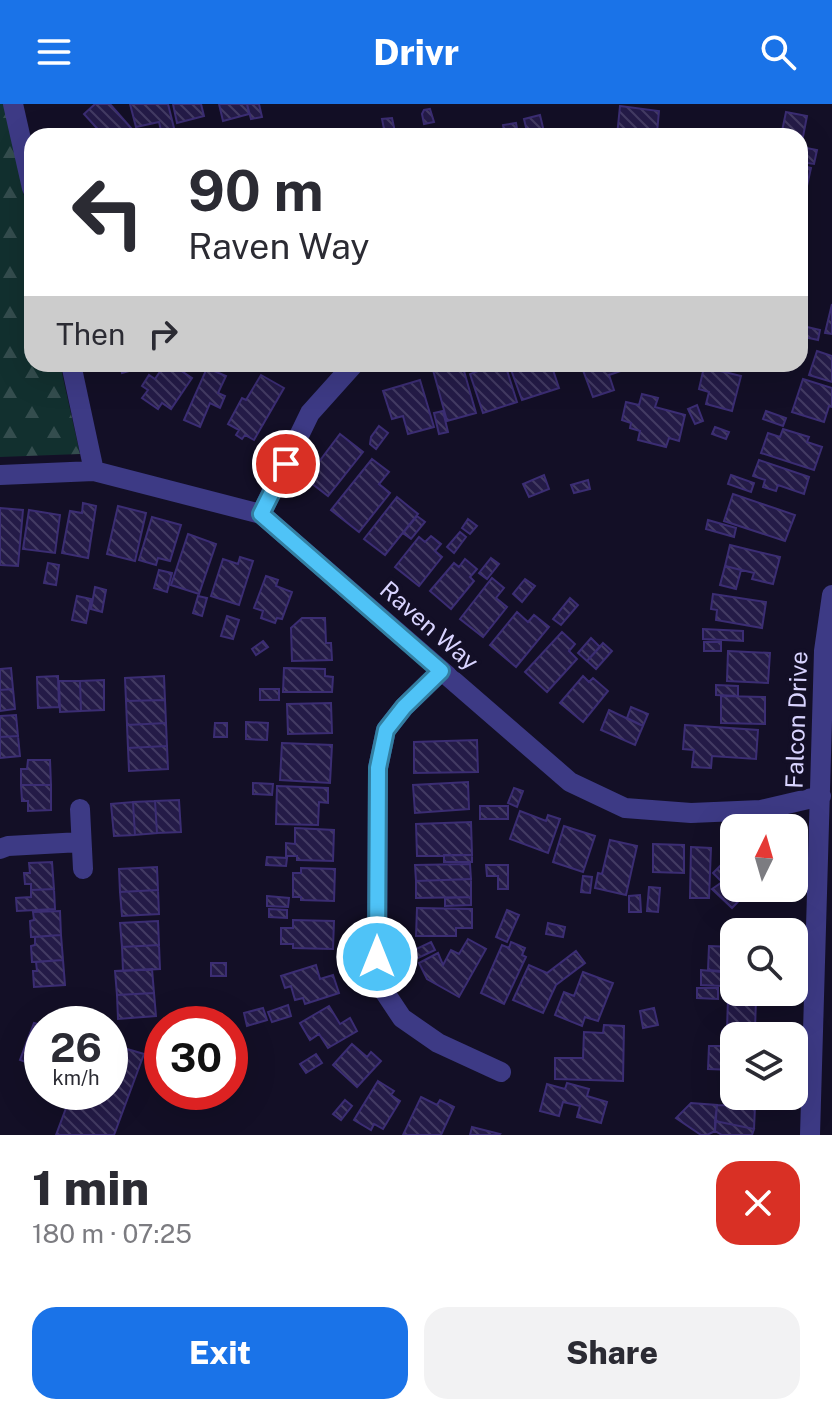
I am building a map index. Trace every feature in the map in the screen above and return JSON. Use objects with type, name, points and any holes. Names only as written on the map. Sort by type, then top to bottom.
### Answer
[{"type":"street","points":[[13,104],[24,153]]},
{"type":"street","points":[[73,372],[94,471]]},
{"type":"street","points":[[261,514],[310,413],[347,372]]},
{"type":"street","name":"Raven Way","points":[[0,475],[94,471],[261,514],[570,782],[625,808],[691,813],[761,810],[821,796]]},
{"type":"street","name":"Falcon Drive","points":[[810,1135],[821,796],[828,723],[824,651],[832,595]]},
{"type":"street","points":[[441,671],[404,707],[386,730],[378,768],[377,957],[384,991],[402,1018],[438,1043],[501,1072]]},
{"type":"street","points":[[80,809],[83,869]]},
{"type":"street","points":[[0,849],[81,842]]},
{"type":"green space","points":[[0,104],[4,104],[24,195],[24,372],[62,372],[80,454],[0,457]]},
{"type":"building","points":[[95,104],[110,104],[131,128],[97,128],[84,114]]},
{"type":"building","points":[[130,104],[168,104],[174,128],[160,128],[159,122],[136,127]]},
{"type":"building","points":[[173,104],[201,104],[204,116],[177,123]]},
{"type":"building","points":[[219,104],[247,104],[249,114],[223,121]]},
{"type":"building","points":[[247,104],[259,104],[262,117],[251,119]]},
{"type":"building","points":[[620,106],[659,111],[657,128],[618,128]]},
{"type":"building","points":[[430,109],[434,122],[424,124],[422,114]]},
{"type":"building","points":[[786,112],[807,116],[805,128],[783,128]]},
{"type":"building","points":[[540,115],[543,128],[526,128],[524,119]]},
{"type":"building","points":[[392,118],[394,128],[384,128],[382,119]]},
{"type":"building","points":[[516,123],[517,128],[504,128],[503,125]]},
{"type":"building","points":[[808,148],[817,150],[814,164],[808,163]]},
{"type":"building","points":[[832,304],[832,334],[825,333]]},
{"type":"building","points":[[808,327],[820,330],[818,340],[808,338]]},
{"type":"building","points":[[817,351],[832,356],[832,382],[809,375]]},
{"type":"building","points":[[160,372],[183,372],[192,378],[171,409],[162,403],[158,409],[142,398],[148,390],[142,386],[149,375],[155,379]]},
{"type":"building","points":[[205,372],[226,376],[218,393],[225,396],[220,408],[210,403],[200,427],[184,420]]},
{"type":"building","points":[[434,372],[464,372],[476,413],[447,421]]},
{"type":"building","points":[[508,372],[517,402],[483,413],[470,374]]},
{"type":"building","points":[[512,372],[554,372],[559,388],[522,400]]},
{"type":"building","points":[[584,372],[618,372],[609,375],[614,390],[593,397]]},
{"type":"building","points":[[703,372],[741,376],[732,411],[706,404],[709,392],[699,389]]},
{"type":"building","points":[[261,375],[284,388],[254,440],[245,435],[242,439],[236,435],[239,430],[228,424],[242,398],[246,400]]},
{"type":"building","points":[[803,379],[832,388],[832,407],[829,406],[824,422],[792,412]]},
{"type":"building","points":[[420,380],[434,427],[408,434],[403,416],[392,419],[383,391]]},
{"type":"building","points":[[642,394],[658,398],[655,407],[685,415],[679,441],[669,438],[666,447],[638,440],[640,431],[630,428],[631,423],[622,420],[626,402],[639,405]]},
{"type":"building","points":[[697,405],[703,421],[695,424],[688,409]]},
{"type":"building","points":[[443,411],[448,432],[439,434],[434,413]]},
{"type":"building","points":[[766,411],[786,418],[783,426],[763,419]]},
{"type":"building","points":[[379,426],[388,433],[376,449],[370,444]]},
{"type":"building","points":[[715,427],[729,432],[726,439],[712,434]]},
{"type":"building","points":[[783,429],[809,437],[807,442],[822,447],[814,470],[761,453],[768,433],[780,437]]},
{"type":"building","points":[[340,434],[363,452],[328,496],[306,479]]},
{"type":"building","points":[[372,459],[389,472],[379,484],[390,493],[359,532],[331,510]]},
{"type":"building","points":[[759,460],[809,477],[804,494],[778,485],[776,491],[763,487],[765,480],[753,476]]},
{"type":"building","points":[[544,475],[549,489],[529,497],[523,484]]},
{"type":"building","points":[[731,475],[754,483],[751,492],[728,484]]},
{"type":"building","points":[[588,480],[590,489],[574,493],[571,485]]},
{"type":"building","points":[[733,494],[795,515],[785,541],[724,521]]},
{"type":"building","points":[[397,497],[418,514],[385,555],[364,539]]},
{"type":"building","points":[[83,503],[96,506],[88,558],[62,553],[70,511],[82,513]]},
{"type":"building","points":[[118,506],[146,513],[135,561],[107,554]]},
{"type":"building","points":[[0,508],[23,510],[18,566],[0,565]]},
{"type":"building","points":[[29,510],[60,515],[55,553],[23,549]]},
{"type":"building","points":[[417,516],[425,522],[411,539],[403,533]]},
{"type":"building","points":[[152,517],[181,525],[170,561],[158,558],[156,565],[139,560]]},
{"type":"building","points":[[468,519],[477,526],[470,534],[462,528]]},
{"type":"building","points":[[708,520],[736,528],[734,537],[706,529]]},
{"type":"building","points":[[460,532],[466,537],[454,553],[447,547]]},
{"type":"building","points":[[188,534],[216,544],[199,594],[171,585]]},
{"type":"building","points":[[431,536],[441,544],[435,551],[442,557],[419,586],[395,567],[419,537],[425,542]]},
{"type":"building","points":[[730,545],[780,557],[773,584],[752,579],[754,573],[725,566]]},
{"type":"building","points":[[240,557],[253,561],[239,605],[211,596],[223,559],[238,564]]},
{"type":"building","points":[[491,558],[499,564],[487,579],[479,573]]},
{"type":"building","points":[[465,559],[477,569],[470,577],[474,581],[451,609],[430,591],[454,563],[459,567]]},
{"type":"building","points":[[48,563],[59,565],[56,585],[44,583]]},
{"type":"building","points":[[725,566],[741,570],[736,589],[720,585]]},
{"type":"building","points":[[159,570],[172,573],[167,592],[154,588]]},
{"type":"building","points":[[266,576],[278,580],[276,586],[292,592],[282,619],[277,618],[275,623],[261,618],[263,611],[254,608]]},
{"type":"building","points":[[492,578],[504,588],[496,598],[507,607],[483,637],[460,619]]},
{"type":"building","points":[[525,579],[535,586],[522,602],[513,594]]},
{"type":"building","points":[[95,587],[106,590],[102,612],[91,609]]},
{"type":"building","points":[[713,594],[766,602],[762,628],[716,620],[717,610],[711,609]]},
{"type":"building","points":[[77,596],[91,599],[86,623],[72,620]]},
{"type":"building","points":[[198,596],[207,598],[202,616],[193,613]]},
{"type":"building","points":[[570,598],[578,605],[561,625],[553,619]]},
{"type":"building","points":[[517,612],[528,622],[534,615],[549,627],[516,667],[490,645]]},
{"type":"building","points":[[227,616],[239,620],[233,639],[221,636]]},
{"type":"building","points":[[302,618],[325,618],[326,643],[331,643],[332,660],[292,661],[291,628]]},
{"type":"building","points":[[703,629],[743,631],[743,641],[703,639]]},
{"type":"building","points":[[562,632],[575,644],[569,651],[577,659],[547,692],[525,672]]},
{"type":"building","points":[[591,638],[600,647],[587,661],[578,653]]},
{"type":"building","points":[[263,641],[268,647],[256,655],[252,649]]},
{"type":"building","points":[[704,642],[721,642],[721,651],[704,651]]},
{"type":"building","points":[[603,643],[612,651],[596,669],[587,661]]},
{"type":"building","points":[[728,651],[770,653],[768,683],[727,681]]},
{"type":"building","points":[[11,668],[13,689],[0,690],[0,669]]},
{"type":"building","points":[[284,668],[325,669],[325,676],[333,677],[332,692],[283,692]]},
{"type":"building","points":[[58,676],[59,707],[38,708],[37,677]]},
{"type":"building","points":[[164,676],[165,700],[126,701],[125,678]]},
{"type":"building","points":[[583,676],[589,682],[593,678],[608,691],[583,722],[560,703]]},
{"type":"building","points":[[104,680],[104,710],[81,711],[80,681]]},
{"type":"building","points":[[59,681],[80,681],[81,711],[60,712]]},
{"type":"building","points":[[716,685],[738,686],[738,696],[716,695]]},
{"type":"building","points":[[13,689],[15,709],[0,711],[0,690]]},
{"type":"building","points":[[260,689],[279,689],[279,700],[260,700]]},
{"type":"building","points":[[721,696],[765,697],[765,724],[721,723]]},
{"type":"building","points":[[165,700],[166,723],[127,725],[126,701]]},
{"type":"building","points":[[331,703],[332,733],[288,734],[287,704]]},
{"type":"building","points":[[631,707],[648,714],[643,726],[627,718]]},
{"type":"building","points":[[609,710],[643,726],[635,745],[601,730]]},
{"type":"building","points":[[16,715],[18,736],[0,737],[0,716]]},
{"type":"building","points":[[246,722],[268,723],[267,740],[246,739]]},
{"type":"building","points":[[166,723],[167,746],[128,748],[127,725]]},
{"type":"building","points":[[215,723],[227,723],[227,737],[214,737]]},
{"type":"building","points":[[685,725],[758,730],[756,759],[712,756],[711,768],[692,767],[694,750],[683,749]]},
{"type":"building","points":[[18,736],[20,756],[0,758],[0,737]]},
{"type":"building","points":[[477,740],[478,772],[414,773],[414,742]]},
{"type":"building","points":[[282,743],[332,745],[330,783],[280,780]]},
{"type":"building","points":[[167,746],[168,769],[129,771],[128,748]]},
{"type":"building","points":[[28,760],[50,760],[51,785],[21,785],[21,769],[27,769]]},
{"type":"building","points":[[468,782],[469,809],[415,813],[413,785]]},
{"type":"building","points":[[253,783],[273,784],[272,795],[253,794]]},
{"type":"building","points":[[21,785],[51,785],[51,810],[28,811],[28,801],[22,801]]},
{"type":"building","points":[[277,786],[328,788],[328,803],[319,802],[318,825],[276,824]]},
{"type":"building","points":[[514,788],[523,791],[517,807],[508,803]]},
{"type":"building","points":[[179,800],[181,832],[157,833],[155,801]]},
{"type":"building","points":[[155,801],[157,833],[135,835],[133,802]]},
{"type":"building","points":[[133,802],[135,835],[114,836],[111,804]]},
{"type":"building","points":[[480,806],[508,806],[508,819],[480,819]]},
{"type":"building","points":[[520,811],[546,821],[548,815],[560,819],[548,853],[510,839]]},
{"type":"building","points":[[471,822],[472,855],[417,856],[416,824]]},
{"type":"building","points":[[564,826],[595,836],[583,872],[553,862]]},
{"type":"building","points":[[295,828],[334,830],[333,861],[297,860],[297,856],[286,856],[286,843],[295,844]]},
{"type":"building","points":[[610,840],[637,846],[626,895],[595,888],[598,873],[602,874]]},
{"type":"building","points":[[653,844],[684,845],[684,873],[653,872]]},
{"type":"building","points":[[691,847],[711,848],[709,898],[690,898]]},
{"type":"building","points":[[444,855],[472,855],[472,862],[444,862]]},
{"type":"building","points":[[267,857],[287,858],[286,866],[266,865]]},
{"type":"building","points":[[52,862],[54,889],[31,890],[31,884],[25,884],[24,873],[30,873],[29,863]]},
{"type":"building","points":[[470,864],[471,879],[416,881],[415,865]]},
{"type":"building","points":[[486,865],[508,865],[508,889],[498,889],[498,876],[487,876]]},
{"type":"building","points":[[720,866],[720,880],[713,873]]},
{"type":"building","points":[[157,867],[158,890],[120,892],[119,869]]},
{"type":"building","points":[[301,868],[335,869],[334,901],[293,897],[293,873],[301,873]]},
{"type":"building","points":[[583,876],[592,877],[590,893],[581,892]]},
{"type":"building","points":[[471,879],[471,897],[416,898],[416,881]]},
{"type":"building","points":[[720,883],[720,897],[712,889]]},
{"type":"building","points":[[649,887],[660,888],[658,912],[647,911]]},
{"type":"building","points":[[54,889],[55,909],[17,911],[16,898],[31,897],[31,890]]},
{"type":"building","points":[[158,890],[159,914],[122,916],[120,892]]},
{"type":"building","points":[[640,895],[641,912],[629,912],[629,896]]},
{"type":"building","points":[[267,896],[289,898],[288,907],[267,906]]},
{"type":"building","points":[[471,897],[471,905],[445,906],[445,898]]},
{"type":"building","points":[[417,908],[472,909],[472,928],[456,928],[456,936],[416,936]]},
{"type":"building","points":[[269,909],[287,910],[287,918],[269,917]]},
{"type":"building","points":[[507,910],[519,915],[507,942],[496,937]]},
{"type":"building","points":[[60,911],[61,935],[31,937],[33,912]]},
{"type":"building","points":[[293,920],[334,921],[333,949],[293,948],[293,944],[281,944],[281,928],[293,928]]},
{"type":"building","points":[[158,921],[159,945],[122,947],[120,923]]},
{"type":"building","points":[[548,923],[565,927],[563,937],[546,934]]},
{"type":"building","points":[[61,935],[63,960],[32,962],[31,946],[35,945],[35,937]]},
{"type":"building","points":[[468,939],[486,949],[459,997],[427,979],[419,963],[438,953],[443,965],[451,950],[459,954]]},
{"type":"building","points":[[431,942],[435,950],[416,959],[412,951]]},
{"type":"building","points":[[511,942],[525,948],[522,955],[526,957],[504,1004],[481,993],[502,945],[509,948]]},
{"type":"building","points":[[159,945],[160,969],[123,971],[122,947]]},
{"type":"building","points":[[709,946],[720,946],[720,971],[708,970]]},
{"type":"building","points":[[576,951],[585,963],[556,985],[543,1013],[513,1000],[529,965],[547,973]]},
{"type":"building","points":[[63,960],[65,985],[34,987],[36,962]]},
{"type":"building","points":[[211,963],[226,963],[226,976],[211,976]]},
{"type":"building","points":[[316,965],[320,979],[333,975],[339,993],[305,1004],[303,998],[295,1000],[291,986],[285,988],[281,976]]},
{"type":"building","points":[[152,969],[154,993],[117,995],[115,971]]},
{"type":"building","points":[[701,970],[720,972],[720,986],[701,985]]},
{"type":"building","points":[[583,972],[613,983],[598,1021],[585,1017],[582,1026],[555,1015],[564,992],[574,996]]},
{"type":"building","points":[[697,988],[718,988],[718,999],[697,998]]},
{"type":"building","points":[[154,993],[155,1006],[144,1006],[144,1017],[128,1018],[128,1006],[117,1006],[117,995]]},
{"type":"building","points":[[288,1005],[291,1016],[272,1022],[268,1012]]},
{"type":"building","points":[[329,1006],[340,1024],[350,1018],[357,1031],[328,1048],[319,1034],[310,1040],[300,1023]]},
{"type":"building","points":[[728,1006],[756,1006],[755,1022],[727,1022]]},
{"type":"building","points":[[263,1008],[267,1020],[248,1026],[248,1012]]},
{"type":"building","points":[[654,1008],[658,1025],[643,1028],[640,1011]]},
{"type":"building","points":[[604,1025],[624,1026],[623,1081],[555,1079],[555,1058],[583,1058],[584,1032],[603,1033]]},
{"type":"building","points":[[352,1044],[367,1057],[371,1052],[381,1061],[357,1087],[333,1065]]},
{"type":"building","points":[[709,1046],[720,1046],[720,1069],[708,1069]]},
{"type":"building","points":[[128,1049],[144,1054],[128,1097]]},
{"type":"building","points":[[316,1054],[322,1063],[306,1073],[300,1064]]},
{"type":"building","points":[[378,1081],[394,1091],[391,1095],[400,1101],[383,1129],[374,1124],[371,1130],[354,1120]]},
{"type":"building","points":[[567,1083],[589,1089],[587,1096],[607,1102],[601,1123],[577,1117],[580,1106],[563,1102],[559,1116],[540,1111],[547,1084],[565,1089]]},
{"type":"building","points":[[421,1097],[437,1105],[440,1100],[454,1107],[441,1135],[403,1135]]},
{"type":"building","points":[[345,1100],[352,1106],[341,1120],[333,1114]]},
{"type":"building","points":[[691,1103],[717,1105],[715,1131],[701,1135],[676,1118]]},
{"type":"building","points":[[717,1105],[720,1105],[720,1110],[755,1110],[754,1129],[715,1121]]},
{"type":"building","points":[[65,1110],[123,1110],[114,1135],[56,1135]]},
{"type":"building","points":[[715,1121],[754,1129],[752,1135],[722,1135],[715,1131]]},
{"type":"building","points":[[472,1127],[500,1134],[470,1135]]},
{"type":"route","points":[[286,464],[261,514],[441,671],[404,707],[386,730],[378,768],[377,957]]}]
